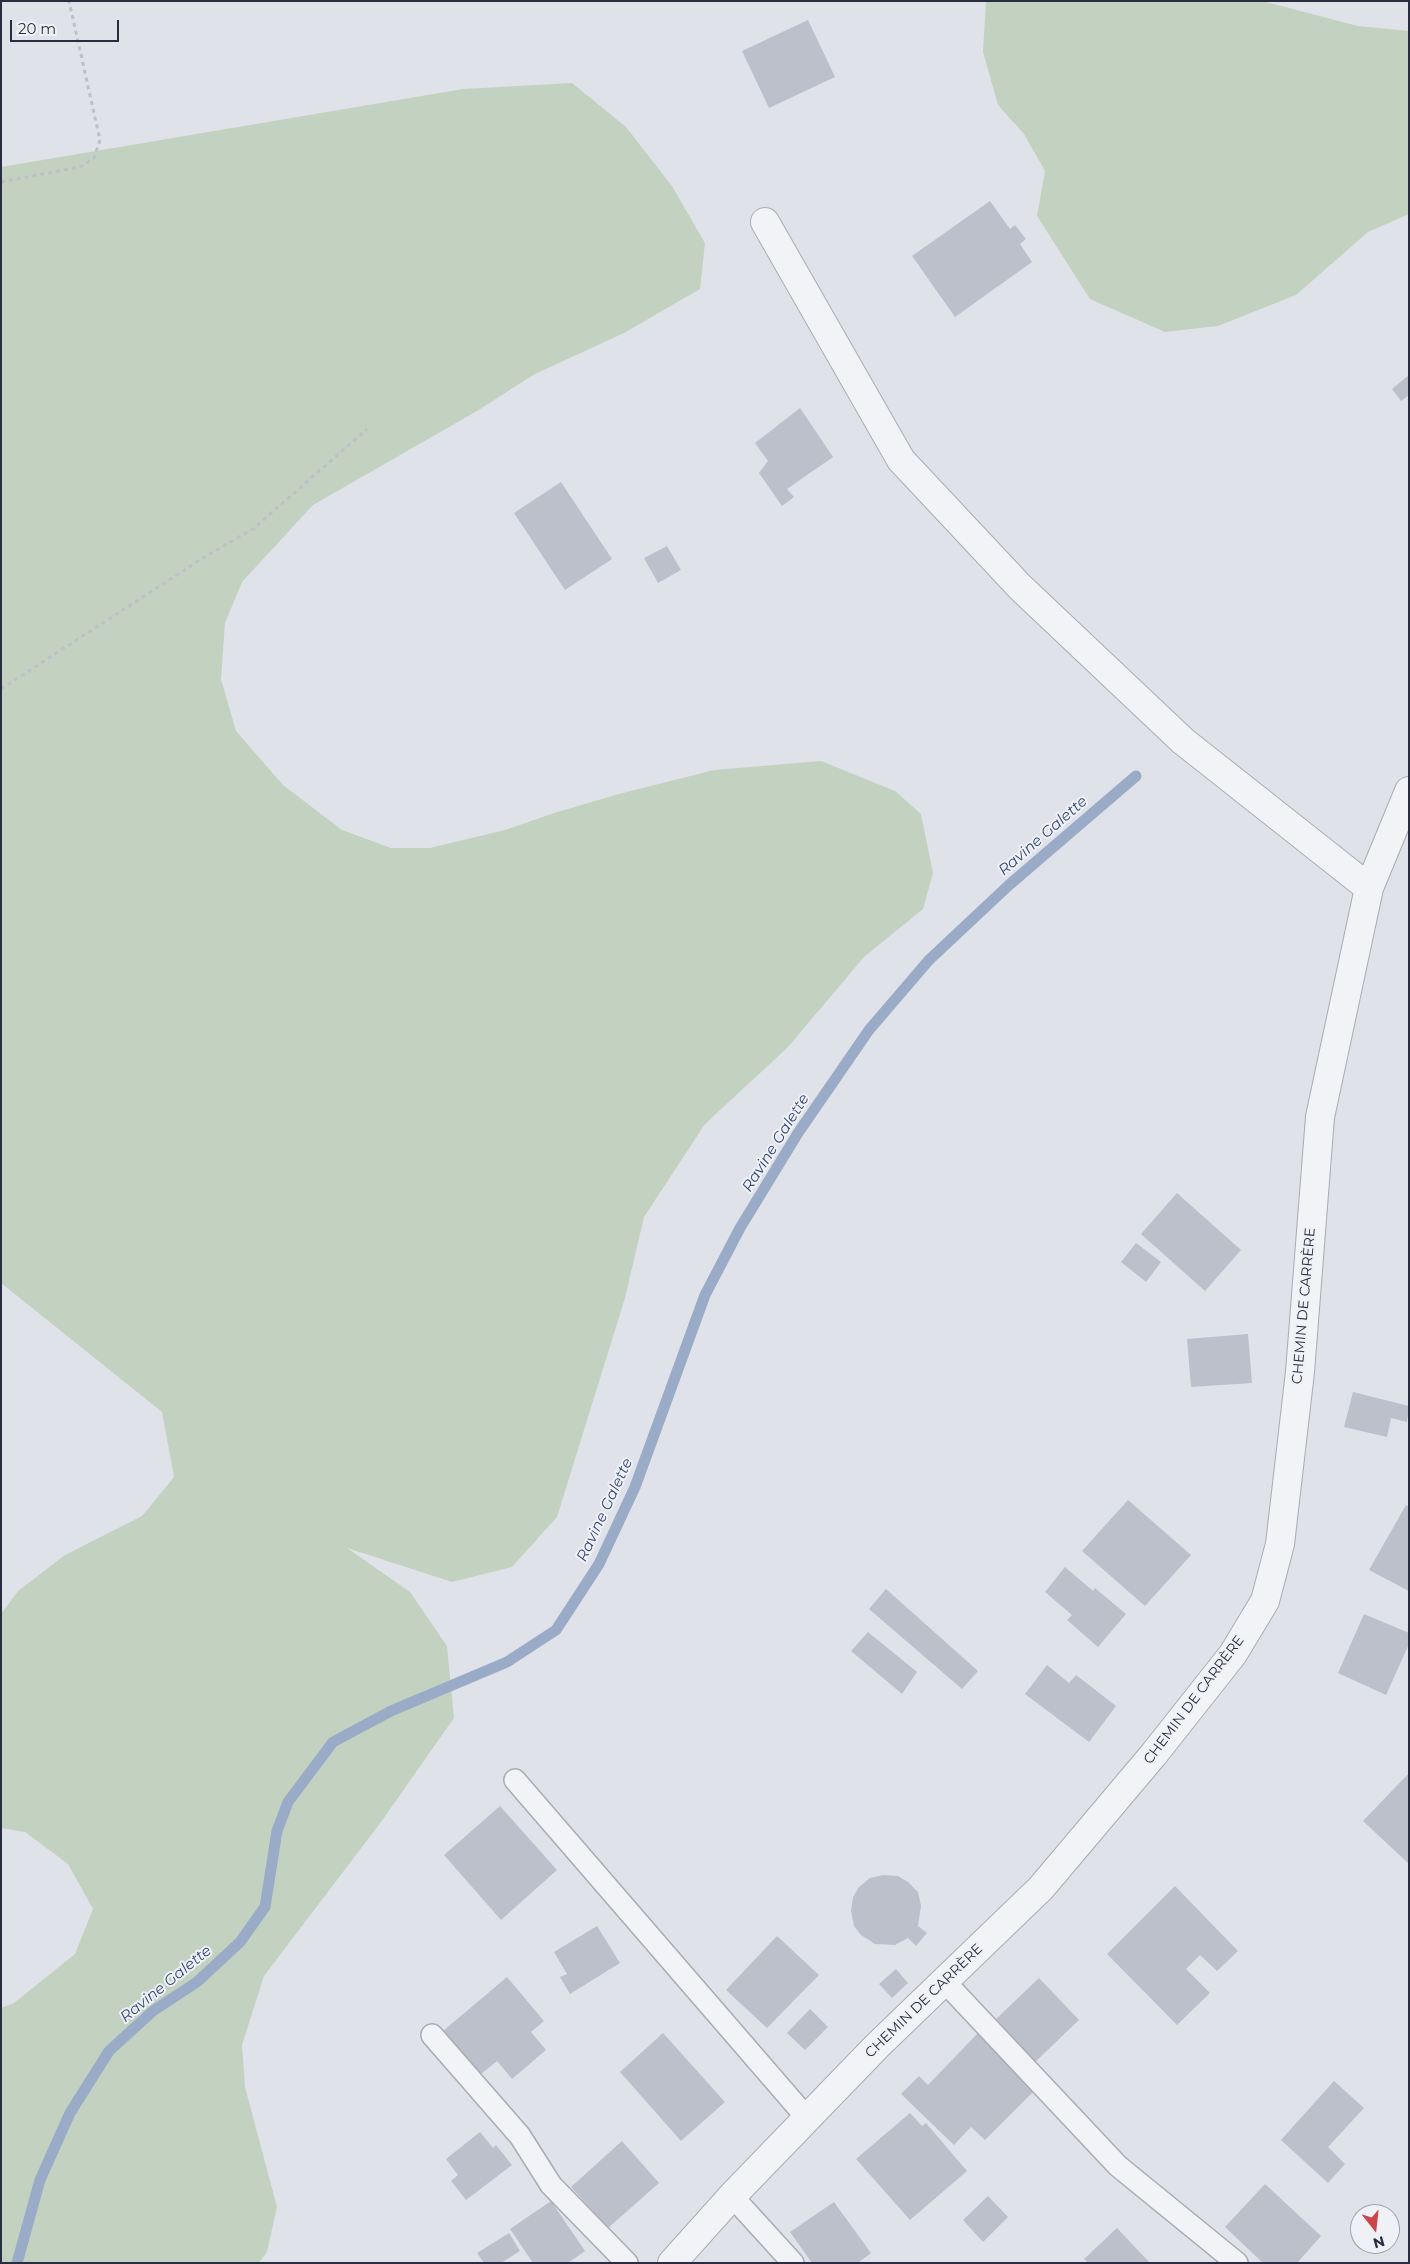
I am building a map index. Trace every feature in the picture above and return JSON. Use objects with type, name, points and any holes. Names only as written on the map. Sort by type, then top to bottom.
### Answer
[{"type":"street","points":[[765,222],[900,460],[1020,587],[1183,741],[1369,888]]},
{"type":"street","name":"CHEMIN DE CARRÈRE","points":[[672,2263],[732,2196],[807,2118],[1047,1881],[1154,1754],[1232,1654],[1265,1601],[1280,1544],[1300,1372],[1320,1117],[1369,888],[1409,792]]},
{"type":"lane","points":[[515,1780],[807,2118]]},
{"type":"lane","points":[[944,1981],[1118,2166],[1237,2263]]},
{"type":"lane","points":[[432,2035],[520,2136],[551,2185],[627,2263]]},
{"type":"lane","points":[[732,2196],[793,2263]]},
{"type":"path","points":[[1,182],[80,167],[94,158],[100,140],[69,1]]},
{"type":"path","points":[[1,689],[206,556],[253,529],[366,429]]},
{"type":"green space","points":[[986,1],[1262,1],[1358,26],[1409,31],[1409,214],[1368,232],[1296,295],[1218,326],[1165,332],[1090,299],[1037,216],[1045,171],[1024,134],[998,105],[983,52]]},
{"type":"green space","points":[[572,83],[626,127],[672,186],[705,243],[700,289],[624,333],[533,375],[477,411],[313,505],[242,582],[225,623],[221,679],[236,731],[283,785],[342,830],[391,848],[430,848],[505,830],[619,794],[714,770],[821,761],[895,791],[921,814],[933,873],[923,909],[864,957],[788,1047],[705,1124],[644,1217],[625,1298],[557,1517],[512,1567],[452,1582],[347,1548],[410,1592],[447,1646],[454,1718],[381,1822],[264,1976],[242,2045],[245,2087],[277,2207],[267,2252],[259,2263],[1,2263],[1,2008],[14,2003],[75,1954],[93,1909],[68,1864],[25,1832],[1,1828],[1,1614],[18,1591],[65,1555],[142,1516],[174,1477],[162,1412],[1,1283],[1,167],[463,89]]},
{"type":"building","points":[[808,20],[835,77],[769,108],[742,51]]},
{"type":"building","points":[[990,201],[1010,229],[1015,225],[1026,239],[1020,244],[1032,262],[955,317],[912,256]]},
{"type":"building","points":[[1409,375],[1409,395],[1401,401],[1392,389]]},
{"type":"building","points":[[800,408],[833,457],[787,489],[794,497],[782,506],[759,473],[768,461],[755,443]]},
{"type":"building","points":[[561,482],[612,559],[565,590],[514,513]]},
{"type":"building","points":[[667,546],[681,570],[658,583],[644,558]]},
{"type":"building","points":[[1177,1193],[1241,1250],[1205,1291],[1141,1234]]},
{"type":"building","points":[[1136,1243],[1161,1262],[1146,1282],[1121,1262]]},
{"type":"building","points":[[1248,1334],[1252,1383],[1191,1387],[1187,1339]]},
{"type":"building","points":[[1353,1392],[1409,1406],[1407,1422],[1391,1418],[1387,1437],[1344,1427]]},
{"type":"building","points":[[1128,1500],[1191,1555],[1145,1606],[1082,1551]]},
{"type":"building","points":[[1406,1505],[1409,1507],[1409,1591],[1369,1570]]},
{"type":"building","points":[[1065,1567],[1093,1591],[1095,1588],[1126,1614],[1098,1647],[1067,1620],[1072,1615],[1045,1592]]},
{"type":"building","points":[[886,1589],[978,1671],[962,1689],[869,1609]]},
{"type":"building","points":[[1364,1614],[1409,1633],[1409,1644],[1386,1695],[1338,1673]]},
{"type":"building","points":[[868,1632],[917,1672],[902,1694],[851,1651]]},
{"type":"building","points":[[1047,1665],[1069,1683],[1076,1675],[1116,1706],[1089,1742],[1025,1694]]},
{"type":"building","points":[[1409,1773],[1409,1864],[1363,1821]]},
{"type":"building","points":[[500,1806],[557,1870],[501,1920],[444,1855]]},
{"type":"building","points":[[883,1875],[898,1876],[908,1882],[918,1892],[921,1906],[918,1926],[927,1933],[916,1946],[908,1938],[895,1945],[875,1944],[861,1935],[854,1926],[851,1911],[853,1897],[859,1887],[870,1878]]},
{"type":"building","points":[[1175,1886],[1238,1951],[1217,1971],[1200,1955],[1186,1969],[1210,1993],[1177,2025],[1107,1954]]},
{"type":"building","points":[[597,1926],[620,1963],[570,1994],[560,1977],[567,1974],[554,1952]]},
{"type":"building","points":[[777,1936],[819,1975],[767,2028],[726,1990]]},
{"type":"building","points":[[896,1969],[908,1983],[892,1998],[879,1984]]},
{"type":"building","points":[[507,1977],[544,2021],[531,2032],[546,2050],[512,2079],[497,2061],[480,2075],[443,2031]]},
{"type":"building","points":[[1039,1978],[1079,2020],[1034,2063],[994,2021]]},
{"type":"building","points":[[810,2009],[828,2027],[805,2050],[787,2033]]},
{"type":"building","points":[[663,2033],[725,2102],[681,2141],[620,2072]]},
{"type":"building","points":[[978,2033],[1035,2090],[985,2140],[971,2127],[954,2145],[901,2094],[919,2076],[928,2085]]},
{"type":"building","points":[[1334,2081],[1364,2108],[1328,2147],[1345,2164],[1328,2183],[1281,2140]]},
{"type":"building","points":[[910,2113],[922,2126],[926,2123],[967,2171],[910,2220],[856,2159]]},
{"type":"building","points":[[480,2132],[493,2148],[496,2145],[512,2165],[466,2200],[451,2181],[458,2175],[446,2159]]},
{"type":"building","points":[[622,2141],[659,2183],[608,2228],[571,2187]]},
{"type":"building","points":[[1265,2184],[1321,2236],[1297,2263],[1263,2263],[1225,2227]]},
{"type":"building","points":[[988,2196],[1008,2217],[983,2242],[963,2220]]},
{"type":"building","points":[[551,2201],[585,2251],[568,2263],[533,2263],[510,2229]]},
{"type":"building","points":[[834,2202],[871,2253],[858,2263],[812,2263],[790,2232]]},
{"type":"building","points":[[1117,2228],[1150,2263],[1088,2263],[1084,2259]]},
{"type":"building","points":[[509,2233],[520,2251],[501,2263],[484,2263],[477,2253]]},
{"type":"waterway","name":"Ravine Galette","points":[[17,2263],[40,2180],[70,2113],[109,2051],[153,2011],[197,1982],[240,1942],[265,1907],[277,1831],[288,1802],[333,1742],[391,1711],[507,1662],[556,1630],[599,1564],[635,1487],[705,1295],[740,1228],[798,1133],[869,1030],[929,960],[1009,885],[1136,776]]}]
